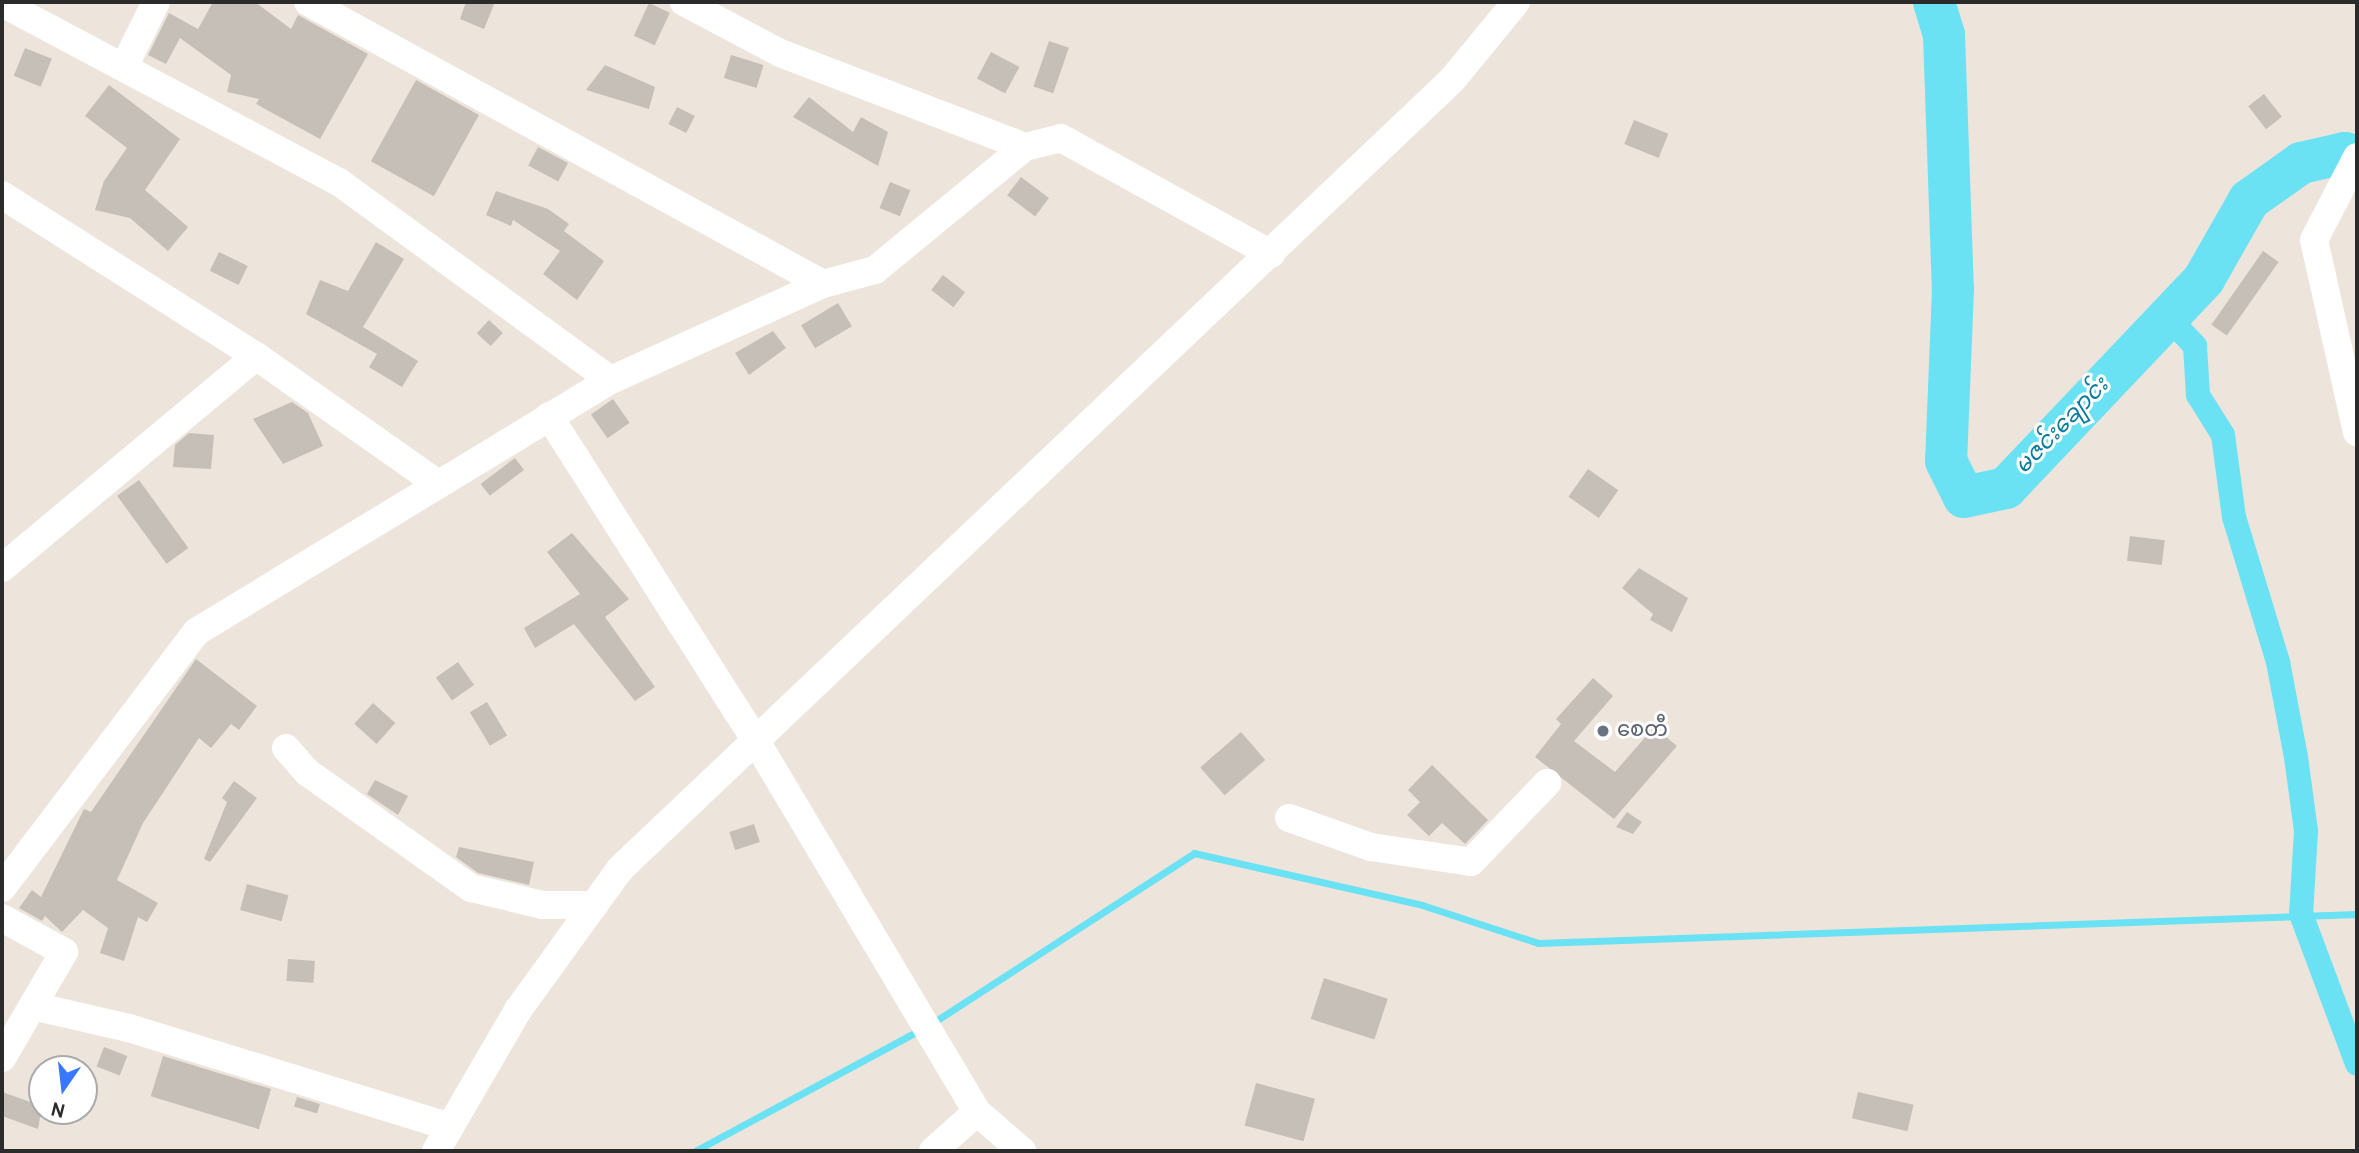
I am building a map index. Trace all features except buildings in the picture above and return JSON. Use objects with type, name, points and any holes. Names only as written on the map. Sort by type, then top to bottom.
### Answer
[{"type":"street","points":[[125,65],[156,2]]},
{"type":"street","points":[[308,2],[823,284]]},
{"type":"street","points":[[684,2],[725,12],[780,53],[1025,147]]},
{"type":"street","points":[[436,1151],[518,1010],[620,869],[753,736],[1271,254],[1452,80],[1516,2]]},
{"type":"street","points":[[2,3],[125,65],[339,182],[611,380]]},
{"type":"street","points":[[2,888],[196,632],[611,380],[823,284],[875,270],[1025,147],[1061,138],[1271,254]]},
{"type":"street","points":[[2357,157],[2314,240],[2357,432]]},
{"type":"street","points":[[2,195],[256,356],[438,484]]},
{"type":"street","points":[[2,568],[256,356]]},
{"type":"street","points":[[549,416],[753,736],[977,1112],[1022,1151]]},
{"type":"street","points":[[286,748],[317,780],[471,888],[543,905],[594,905]]},
{"type":"street","points":[[1289,818],[1371,847],[1471,862],[1547,783]]},
{"type":"street","points":[[2,918],[64,952],[37,1007],[2,1058]]},
{"type":"street","points":[[37,1007],[129,1028],[450,1127]]},
{"type":"street","points":[[933,1151],[977,1112]]},
{"type":"waterway","name":"မဇင်းချောင်း","points":[[1934,2],[1944,35],[1953,289],[1946,461],[1964,497],[2006,488],[2204,279],[2249,200],[2301,163],[2345,153],[2357,159]]},
{"type":"waterway","points":[[2168,317],[2195,346],[2198,395],[2223,435],[2234,517],[2278,662],[2296,757],[2306,831],[2301,914],[2357,1064]]},
{"type":"waterway","points":[[931,1024],[1194,853],[1422,905],[1538,943],[2357,914]]},
{"type":"waterway","points":[[695,1151],[920,1030]]},
{"type":"place","name":"စေတီ","points":[[1603,731]]}]
